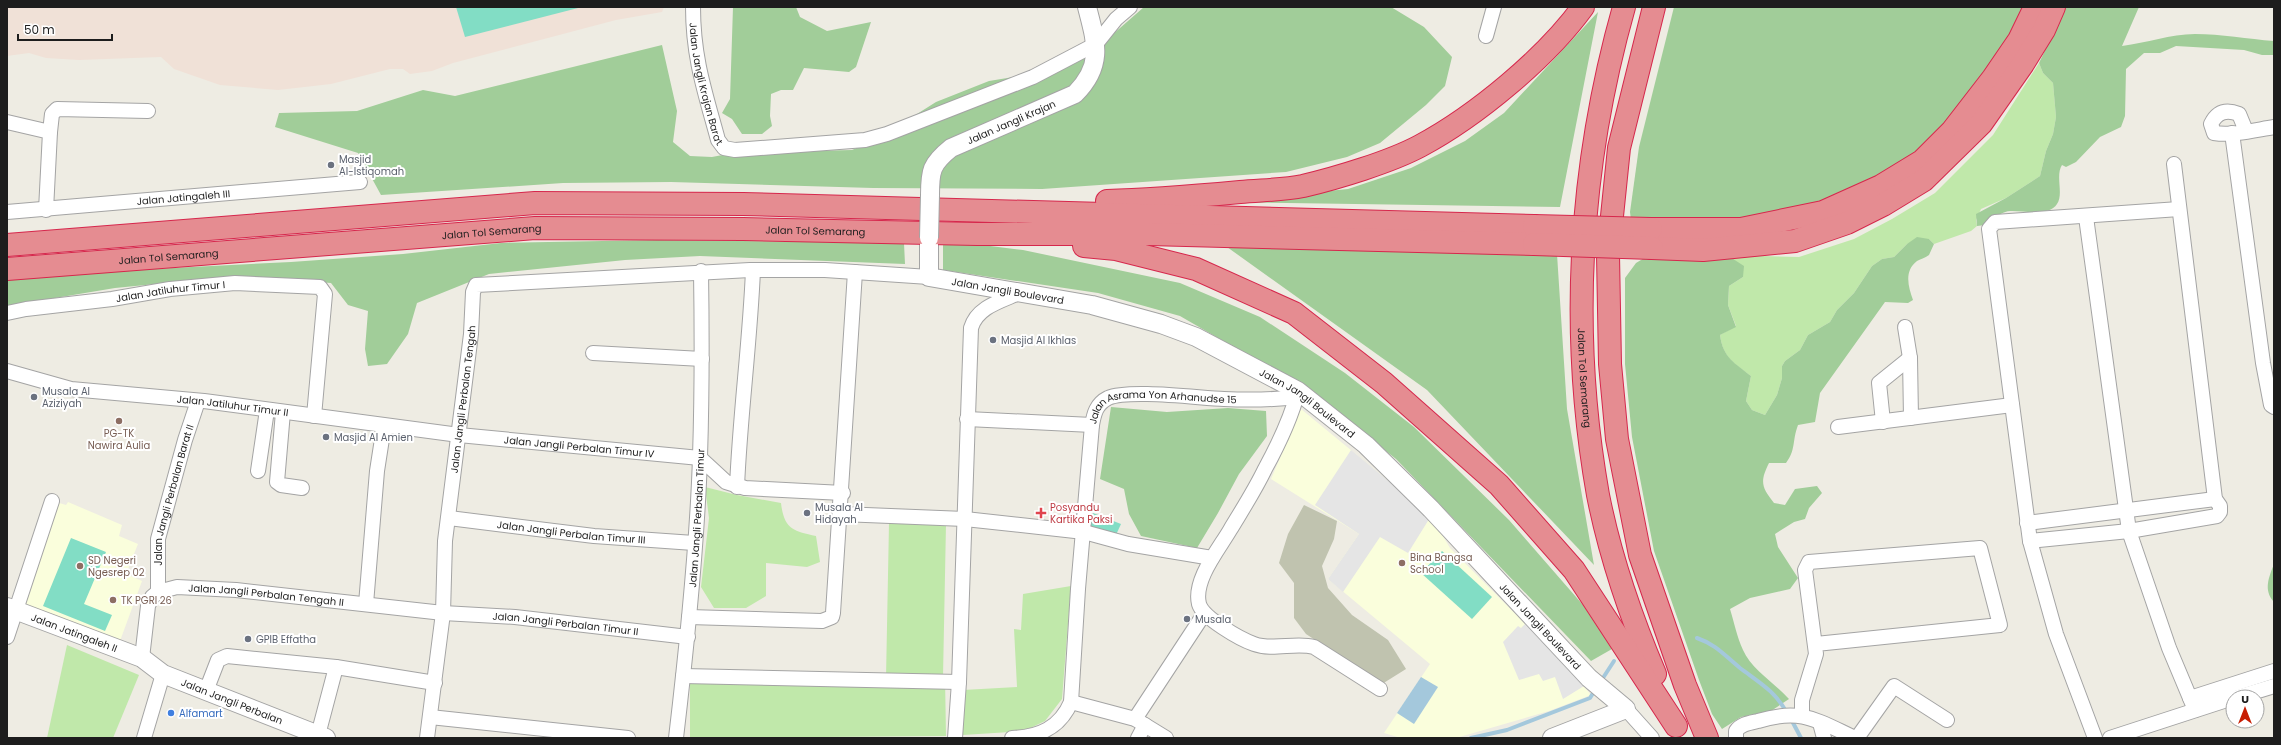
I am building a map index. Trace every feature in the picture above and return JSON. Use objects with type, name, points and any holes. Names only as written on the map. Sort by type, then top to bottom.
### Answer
[{"type":"highway","points":[[902,208],[1144,200],[1302,186],[1361,169],[1420,146],[1470,114],[1517,77],[1572,22],[1582,7]]},
{"type":"highway","name":"Jalan Tol Semarang","points":[[1624,7],[1599,113],[1584,216],[1581,325],[1586,410],[1599,496],[1615,561],[1646,652],[1679,732]]},
{"type":"highway","points":[[1654,7],[1619,148],[1608,255],[1610,364],[1617,439],[1640,555],[1685,685],[1707,738]]},
{"type":"highway","points":[[7,245],[535,203],[743,204],[902,208],[1652,239],[1741,229],[1823,212],[1881,186],[1922,160],[1952,130],[2019,40],[2035,7]]},
{"type":"highway","points":[[1652,239],[1703,250],[1795,241],[1847,223],[1889,201],[1924,180],[1980,124],[2023,64],[2044,30],[2054,7]]},
{"type":"highway","name":"Jalan Tol Semarang","points":[[7,269],[535,228],[743,229],[977,234]]},
{"type":"highway","points":[[977,234],[1534,235]]},
{"type":"highway","points":[[977,234],[1116,249],[1196,269],[1294,313],[1384,383],[1499,485],[1574,570],[1679,732]]},
{"type":"street","name":"Jalan Jangli Krajan Barat","points":[[693,7],[693,39],[698,72],[718,140],[724,148],[734,150],[865,140],[887,134],[1033,77],[1096,44]]},
{"type":"street","name":"Jalan Jangli Krajan","points":[[929,277],[930,195],[932,168],[938,159],[951,148],[1075,94],[1086,83],[1091,73],[1096,44],[1087,7]]},
{"type":"street","points":[[1096,44],[1116,19],[1130,7]]},
{"type":"street","points":[[1486,36],[1494,7]]},
{"type":"street","points":[[46,210],[50,132],[52,114],[57,109],[148,111]]},
{"type":"street","points":[[7,122],[50,132]]},
{"type":"street","points":[[2274,127],[2239,132],[2263,363],[2271,404],[2274,407]]},
{"type":"street","points":[[2030,541],[2129,531],[2217,516],[2220,512],[2220,506],[2215,499],[2174,164]]},
{"type":"street","name":"Jalan Jatingaleh III","points":[[7,212],[46,210],[360,182]]},
{"type":"street","points":[[2094,737],[2056,634],[2030,541],[1989,229],[1995,222],[2086,217],[2179,209]]},
{"type":"street","points":[[2086,217],[2125,511],[2129,531],[2169,648],[2192,704]]},
{"type":"street","points":[[701,271],[754,270],[855,272],[929,277]]},
{"type":"street","points":[[737,487],[740,420],[751,320],[754,270]]},
{"type":"street","name":"Jalan Jangli Perbalan Timur","points":[[676,738],[688,637],[700,458],[702,359],[701,271]]},
{"type":"street","name":"Jalan Jangli Perbalan Tengah","points":[[426,738],[444,614],[443,564],[459,434],[473,292],[476,285],[701,271]]},
{"type":"street","points":[[689,617],[822,621],[832,617],[843,493],[855,272]]},
{"type":"street","name":"Jalan Jangli Boulevard","points":[[929,277],[1092,306],[1161,324],[1196,337],[1297,394],[1366,445],[1430,509],[1589,678],[1626,708]]},
{"type":"street","name":"Jalan Jatiluhur Timur I","points":[[7,313],[26,309],[112,299],[170,289],[235,283],[315,285],[323,289],[325,299],[314,416]]},
{"type":"street","points":[[955,738],[959,682],[971,328],[973,321],[982,310],[1019,293]]},
{"type":"street","points":[[1905,327],[1910,358],[1911,418]]},
{"type":"street","points":[[593,353],[702,359]]},
{"type":"street","points":[[1883,422],[1879,383],[1910,358]]},
{"type":"street","name":"Jalan Jatiluhur Timur II","points":[[7,372],[71,389],[198,401],[384,426],[459,434]]},
{"type":"street","points":[[1297,394],[1266,469],[1212,558],[1200,584],[1198,596],[1199,605],[1204,614],[1255,645],[1264,647],[1307,645],[1314,647],[1380,689]]},
{"type":"street","name":"Jalan Asrama Yon Arhanudse 15","points":[[1012,738],[1025,737],[1044,732],[1056,725],[1066,714],[1071,702],[1078,589],[1092,425],[1095,411],[1100,403],[1120,395],[1252,400],[1297,394]]},
{"type":"street","name":"Jalan Jangli Perbalan Barat II","points":[[158,592],[158,539],[185,440],[198,401]]},
{"type":"street","points":[[1838,428],[2012,405]]},
{"type":"street","points":[[258,471],[267,410]]},
{"type":"street","points":[[283,412],[277,482],[281,485],[302,488]]},
{"type":"street","points":[[967,419],[1092,425]]},
{"type":"street","points":[[366,604],[377,471],[384,426]]},
{"type":"street","name":"Jalan Jangli Perbalan Timur IV","points":[[459,434],[700,458]]},
{"type":"street","points":[[700,458],[726,482],[737,487],[843,493]]},
{"type":"street","points":[[2027,523],[2215,499]]},
{"type":"street","points":[[7,637],[12,608],[52,502]]},
{"type":"street","points":[[841,514],[965,519],[1084,532],[1128,544],[1212,558]]},
{"type":"street","name":"Jalan Jangli Perbalan Timur III","points":[[449,518],[594,536],[694,543]]},
{"type":"street","points":[[1799,715],[1816,654],[1816,644],[1805,570],[1810,562],[1980,548],[2000,625],[1816,644]]},
{"type":"street","name":"Jalan Jangli Perbalan Tengah II","points":[[158,592],[177,587],[236,590],[444,614]]},
{"type":"street","points":[[142,658],[148,606],[152,597],[158,592]]},
{"type":"street","name":"Jalan Jatingaleh II","points":[[12,608],[142,658]]},
{"type":"street","name":"Jalan Jangli Perbalan Timur II","points":[[444,614],[515,617],[688,637]]},
{"type":"street","points":[[1138,738],[1140,722],[1204,614]]},
{"type":"street","points":[[206,691],[218,660],[224,657],[336,667],[435,683]]},
{"type":"street","name":"Jalan Jangli Perbalan","points":[[142,658],[163,674],[322,736]]},
{"type":"street","points":[[322,736],[336,667]]},
{"type":"street","points":[[2110,738],[2274,671]]},
{"type":"street","points":[[144,738],[163,674]]},
{"type":"street","points":[[684,676],[860,678],[959,682]]},
{"type":"street","points":[[1736,738],[1736,732],[1742,725],[1777,715],[1799,715],[1856,738],[1894,686],[1947,720]]},
{"type":"street","points":[[2264,689],[2274,686]]},
{"type":"street","points":[[2192,704],[2225,699]]},
{"type":"street","points":[[1071,702],[1140,722],[1166,738]]},
{"type":"street","points":[[1560,737],[1626,708],[1652,738]]},
{"type":"street","points":[[430,717],[628,738]]},
{"type":"street","points":[[1820,723],[1824,738]]},
{"type":"shaded area","points":[[7,7],[664,7],[662,12],[616,20],[453,63],[432,71],[410,74],[403,69],[390,69],[331,84],[278,90],[220,85],[174,69],[161,57],[79,60],[46,58],[29,53],[7,56]]},
{"type":"shaded area","name":"Bina Bangsa School","points":[[1301,409],[1431,516],[1450,548],[1564,663],[1591,695],[1549,711],[1456,738],[1401,738],[1384,733],[1430,664],[1328,579],[1359,534],[1271,479]]},
{"type":"shaded area","points":[[1351,450],[1431,516],[1408,553],[1380,537],[1343,592],[1328,579],[1359,534],[1315,505]]},
{"type":"shaded area","name":"SD Negeri Ngesrep 02","points":[[56,502],[66,505],[68,502],[122,525],[119,536],[138,544],[126,574],[142,581],[120,641],[21,604]]},
{"type":"shaded area","points":[[1304,505],[1337,521],[1334,539],[1322,566],[1328,588],[1352,615],[1388,640],[1406,669],[1382,684],[1306,634],[1294,618],[1294,583],[1279,563],[1288,534]]},
{"type":"shaded area","points":[[1526,623],[1584,686],[1563,699],[1555,677],[1543,681],[1539,674],[1519,680],[1503,642],[1518,626],[1521,628]]},
{"type":"green space","points":[[456,7],[582,7],[465,37]]},
{"type":"green space","points":[[733,7],[796,7],[800,17],[827,31],[871,22],[856,67],[849,72],[804,68],[793,90],[781,90],[771,94],[770,116],[772,126],[762,134],[742,134],[732,119],[722,113],[730,99]]},
{"type":"green space","points":[[1144,7],[1391,7],[1424,27],[1452,57],[1445,86],[1426,105],[1380,143],[1347,157],[1286,172],[1042,189],[873,188],[671,182],[563,183],[381,195],[358,153],[275,127],[279,113],[357,111],[423,90],[455,96],[662,45],[677,111],[673,142],[690,156],[712,157],[733,153],[852,150],[879,138],[936,102],[989,81],[1044,72],[1104,42]]},
{"type":"green space","points":[[1674,7],[2028,7],[1987,74],[1918,155],[1821,206],[1740,223],[1631,220],[1630,212],[1639,147]]},
{"type":"green space","points":[[2066,7],[2139,7],[2122,46],[2177,35],[2205,34],[2274,41],[2274,55],[2262,55],[2244,50],[2176,46],[2160,53],[2144,53],[2126,69],[2125,116],[2121,127],[2100,137],[2076,162],[2066,167],[2062,165],[2059,174],[2060,195],[2057,204],[2053,208],[2042,212],[2005,212],[1985,224],[1977,226],[1976,214],[2006,198],[2040,176],[2046,151],[2053,134],[2056,117],[2053,83],[2043,73],[2039,63]]},
{"type":"green space","points":[[1598,12],[1560,207],[1217,202],[1348,189],[1411,168],[1465,141],[1504,113]]},
{"type":"green space","points":[[2039,63],[2043,73],[2053,83],[2056,117],[2053,134],[2046,151],[2040,176],[2006,198],[1981,209],[1976,220],[1977,226],[1971,231],[1934,244],[1929,239],[1907,244],[1894,257],[1882,259],[1872,266],[1854,293],[1837,310],[1830,322],[1808,335],[1800,350],[1785,361],[1782,366],[1782,378],[1777,395],[1765,415],[1752,410],[1746,401],[1751,376],[1730,359],[1721,343],[1720,335],[1736,326],[1728,305],[1729,286],[1743,277],[1727,255],[1799,257],[1854,239],[1892,219],[1935,193],[1993,135]]},
{"type":"green space","points":[[1917,237],[1929,239],[1934,244],[1929,255],[1917,261],[1910,269],[1908,279],[1913,300],[1908,303],[1885,302],[1820,393],[1815,422],[1798,425],[1793,449],[1786,463],[1769,463],[1766,469],[1763,484],[1766,493],[1774,503],[1785,505],[1795,489],[1817,486],[1822,493],[1809,508],[1805,519],[1794,522],[1775,534],[1778,547],[1798,578],[1790,589],[1750,598],[1730,609],[1739,640],[1747,657],[1758,670],[1789,699],[1771,711],[1741,717],[1722,729],[1712,714],[1699,680],[1654,551],[1632,437],[1625,364],[1625,278],[1636,263],[1646,257],[1727,255],[1744,266],[1743,277],[1729,286],[1728,305],[1736,327],[1720,335],[1727,355],[1751,376],[1746,401],[1752,410],[1765,415],[1777,395],[1782,378],[1782,366],[1785,361],[1800,350],[1808,335],[1830,322],[1837,310],[1854,293],[1872,266],[1882,259],[1894,257],[1907,244]]},
{"type":"green space","points":[[657,240],[904,243],[905,264],[700,256],[625,260],[489,274],[417,303],[408,334],[387,364],[368,366],[365,349],[368,311],[348,305],[331,283],[236,276],[115,288],[7,306],[7,279],[112,271],[291,262],[403,254],[501,243]]},
{"type":"green space","points":[[943,240],[1023,250],[1180,283],[1260,317],[1345,373],[1414,427],[1509,520],[1583,605],[1612,649],[1591,661],[1396,459],[1328,405],[1251,357],[1180,316],[1098,293],[943,270]]},
{"type":"green space","points":[[1220,242],[1557,254],[1567,409],[1594,565],[1427,390]]},
{"type":"green space","points":[[1111,407],[1167,412],[1228,408],[1266,411],[1267,436],[1239,474],[1197,548],[1141,536],[1129,514],[1124,489],[1100,479]]},
{"type":"green space","points":[[705,487],[737,495],[781,503],[782,512],[787,524],[796,530],[816,536],[820,562],[807,567],[766,563],[766,596],[746,608],[714,608],[701,587],[709,518]]},
{"type":"green space","points":[[1093,513],[1121,524],[1115,537],[1088,527]]},
{"type":"green space","points":[[889,523],[946,524],[943,677],[945,677],[946,736],[690,738],[690,680],[886,678]]},
{"type":"green space","points":[[71,538],[106,552],[84,604],[112,615],[105,631],[43,606]]},
{"type":"green space","points":[[1442,551],[1492,597],[1472,619],[1421,573]]},
{"type":"green space","points":[[2274,564],[2274,602],[2269,593],[2268,583]]},
{"type":"green space","points":[[1071,586],[1062,699],[1045,721],[1024,731],[963,735],[963,690],[1017,687],[1014,629],[1021,630],[1023,594]]},
{"type":"green space","points":[[67,645],[139,675],[113,738],[47,738]]},
{"type":"water","points":[[1421,677],[1438,687],[1414,724],[1397,713]]},
{"type":"waterway","points":[[1697,638],[1715,647],[1766,688],[1772,693],[1787,713]]},
{"type":"waterway","points":[[1601,681],[1614,661]]},
{"type":"waterway","points":[[1471,738],[1507,730],[1590,698],[1595,690]]},
{"type":"waterway","points":[[1791,719],[1801,738]]},
{"type":"place","name":"Masjid Al-Istiqomah","points":[[331,165]]},
{"type":"place","name":"Masjid Al Ikhlas","points":[[993,340]]},
{"type":"place","name":"Musala Al Aziziyah","points":[[34,397]]},
{"type":"place","name":"PG-TK Nawira Aulia","points":[[119,421]]},
{"type":"place","name":"Masjid Al Amien","points":[[326,437]]},
{"type":"place","name":"Musala Al Hidayah","points":[[807,513]]},
{"type":"place","name":"Posyandu Kartika Paksi","points":[[1041,513]]},
{"type":"place","name":"Bina Bangsa School","points":[[1402,563]]},
{"type":"place","name":"SD Negeri Ngesrep 02","points":[[80,566]]},
{"type":"place","name":"TK PGRI 26","points":[[113,600]]},
{"type":"place","name":"Musala","points":[[1187,619]]},
{"type":"place","name":"GPIB Effatha","points":[[248,639]]},
{"type":"place","name":"Alfamart","points":[[171,713]]}]
